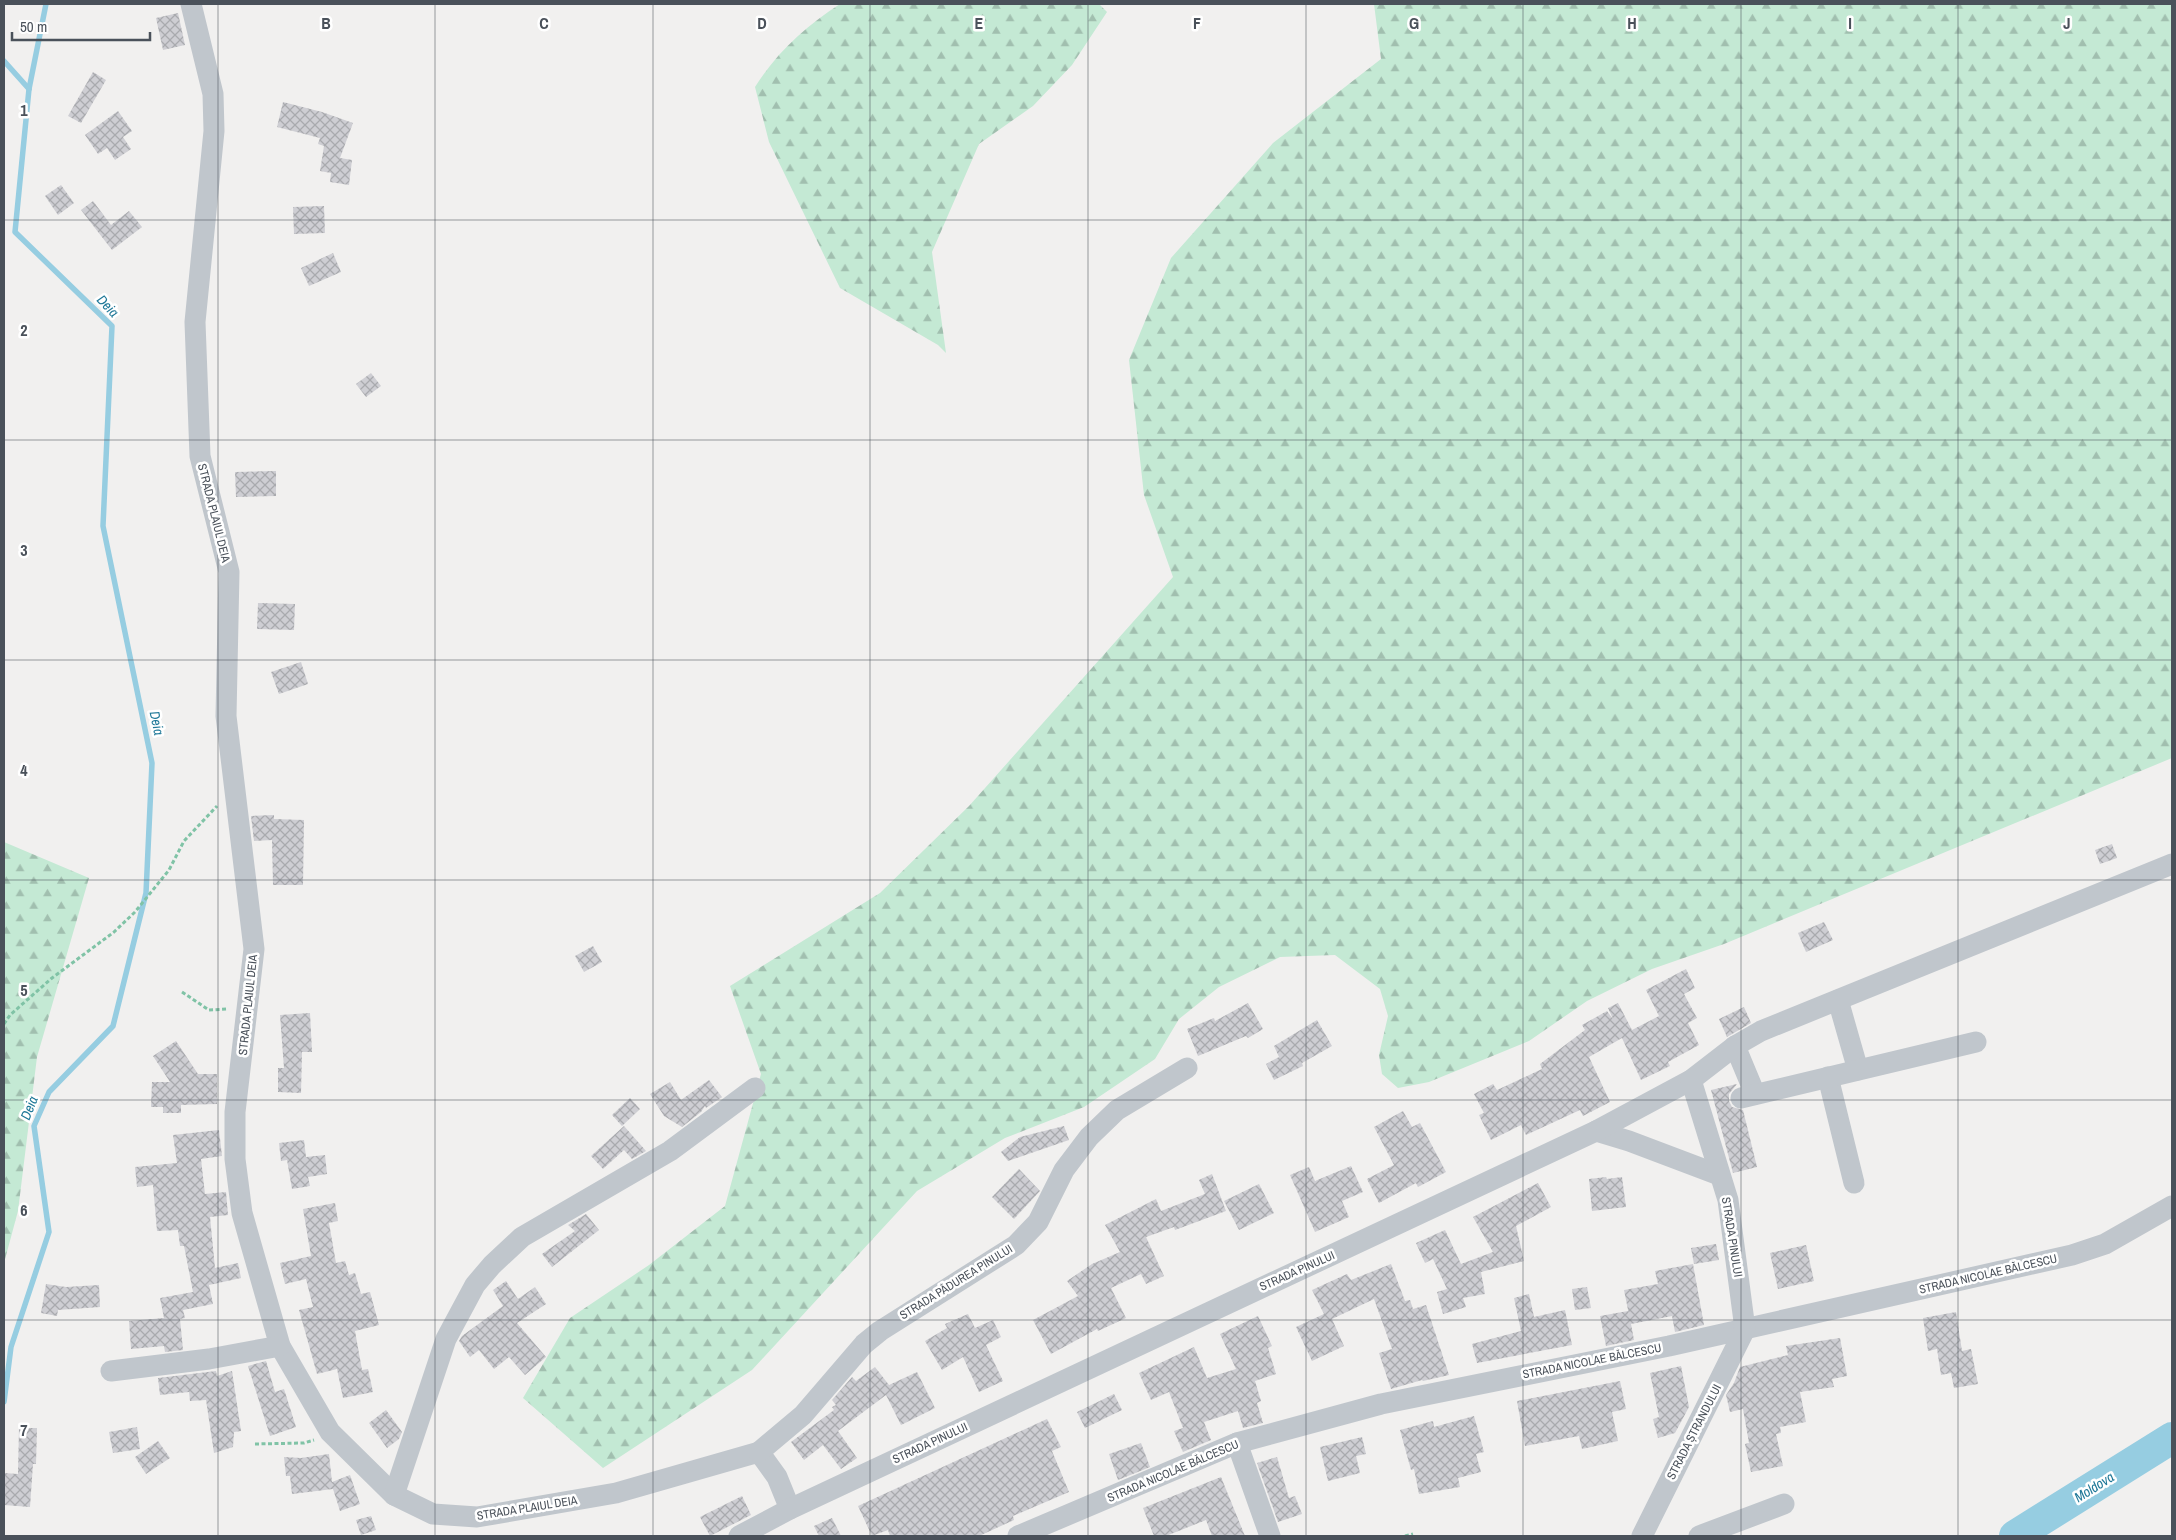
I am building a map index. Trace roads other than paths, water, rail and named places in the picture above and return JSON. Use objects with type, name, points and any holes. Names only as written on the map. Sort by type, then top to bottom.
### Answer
[{"type":"street","name":"STRADA PLAIUL DEIA","points":[[191,4],[213,94],[214,131],[195,322],[200,456],[229,572],[226,716],[254,949],[236,1112],[235,1158],[242,1213],[280,1346],[330,1432],[394,1495],[433,1514],[477,1517],[616,1494],[760,1452]]},
{"type":"street","name":"STRADA PINULUI","points":[[739,1536],[790,1509],[1596,1131],[1691,1080],[1735,1046],[1788,1019],[2172,864]]},
{"type":"street","points":[[1838,1000],[1858,1070]]},
{"type":"street","points":[[1735,1046],[1748,1096],[1976,1042]]},
{"type":"street","name":"STRADA PĂDUREA PINULUI","points":[[760,1452],[803,1415],[864,1344],[880,1331],[988,1263],[1029,1234],[1038,1222],[1064,1170],[1089,1137],[1118,1110],[1187,1068]]},
{"type":"street","points":[[1828,1076],[1854,1183]]},
{"type":"street","name":"STRADA PINULUI","points":[[1691,1080],[1728,1200],[1733,1226],[1745,1328]]},
{"type":"street","points":[[394,1495],[446,1339],[475,1285],[492,1265],[522,1237],[670,1151],[755,1088]]},
{"type":"street","points":[[1596,1131],[1629,1141],[1719,1175]]},
{"type":"street","name":"STRADA NICOLAE BĂLCESCU","points":[[1018,1536],[1236,1443],[1380,1404],[1745,1328],[2072,1254],[2105,1244],[2172,1206]]},
{"type":"street","name":"STRADA ȘTRANDULUI","points":[[1642,1536],[1745,1328]]},
{"type":"street","points":[[111,1371],[209,1359],[280,1346]]},
{"type":"street","points":[[1236,1443],[1270,1536]]},
{"type":"street","points":[[760,1452],[777,1477],[790,1509]]},
{"type":"street","points":[[1699,1536],[1784,1504]]},
{"type":"waterway","name":"Deia","points":[[4,1402],[11,1347],[49,1232],[34,1126],[49,1092],[113,1026],[146,893],[152,763],[103,526],[112,326],[15,232],[29,89],[46,4]]},
{"type":"waterway","name":"Deia","points":[[4,61],[29,89]]},
{"type":"waterway","name":"Moldova","points":[[2015,1536],[2172,1438]]}]
